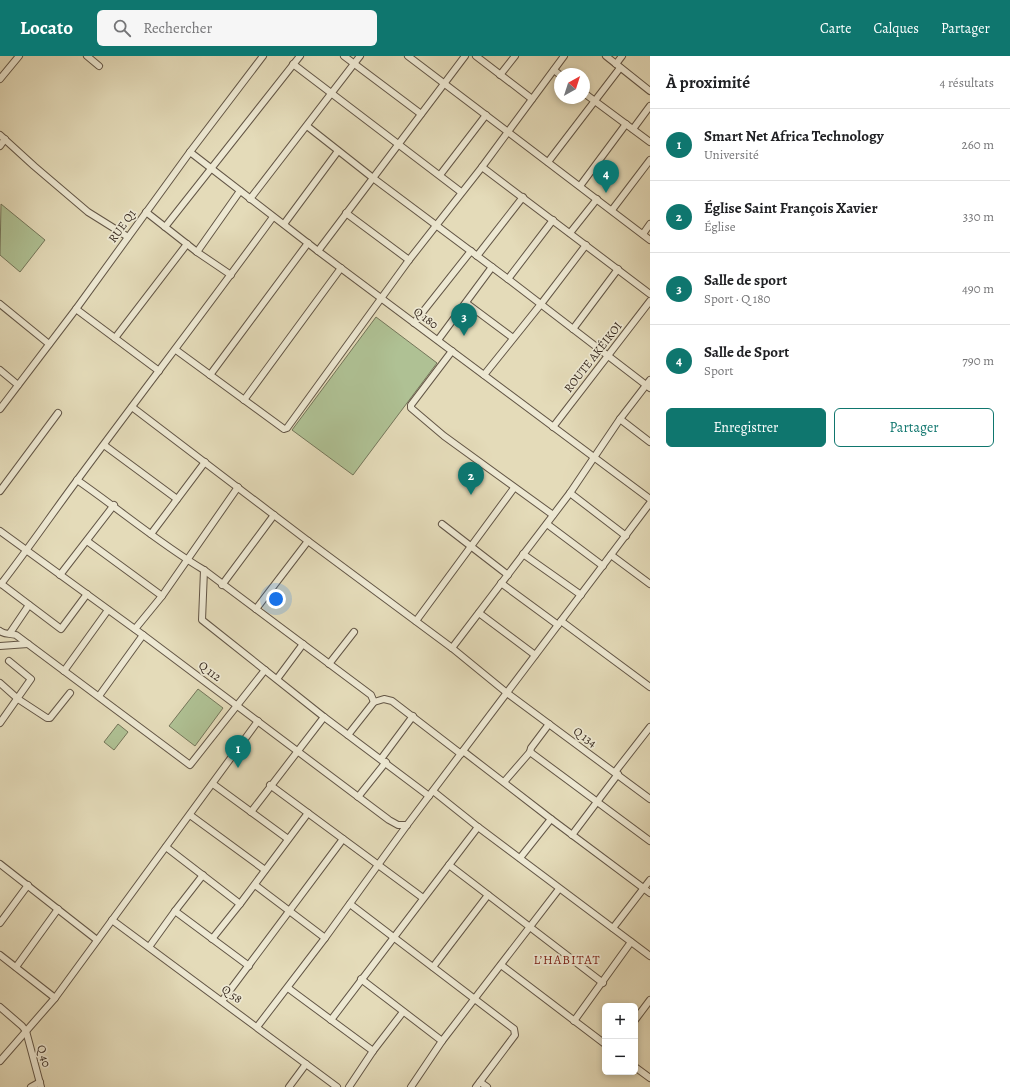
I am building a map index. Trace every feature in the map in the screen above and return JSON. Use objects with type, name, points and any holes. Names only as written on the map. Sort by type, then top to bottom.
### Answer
[{"type":"street","points":[[0,79],[19,56]]},
{"type":"street","points":[[87,56],[99,66]]},
{"type":"street","name":"RUE Q1","points":[[0,409],[76,309],[262,56]]},
{"type":"street","points":[[165,227],[300,56]]},
{"type":"street","points":[[344,56],[421,114]]},
{"type":"street","points":[[250,199],[360,56]]},
{"type":"street","points":[[408,56],[650,240]]},
{"type":"street","points":[[318,251],[465,56]]},
{"type":"street","points":[[476,56],[532,99]]},
{"type":"street","points":[[500,75],[515,56]]},
{"type":"street","points":[[555,68],[564,56]]},
{"type":"street","points":[[606,56],[650,91]]},
{"type":"street","points":[[548,162],[594,101],[618,66],[622,56]]},
{"type":"street","points":[[293,64],[461,192]]},
{"type":"street","points":[[176,350],[284,429],[287,428],[409,260],[482,167],[554,70]]},
{"type":"street","points":[[590,98],[650,142]]},
{"type":"street","points":[[633,129],[650,106]]},
{"type":"street","points":[[440,175],[486,115]]},
{"type":"street","points":[[580,186],[626,124]]},
{"type":"street","points":[[307,126],[373,178],[649,385],[620,420],[570,493],[452,648]]},
{"type":"street","points":[[0,135],[88,212],[128,237]]},
{"type":"street","points":[[0,146],[6,139]]},
{"type":"street","points":[[284,224],[338,151]]},
{"type":"street","name":"Q 180","points":[[190,152],[318,251],[650,499]]},
{"type":"street","points":[[612,210],[650,160]]},
{"type":"street","points":[[482,167],[650,294]]},
{"type":"street","points":[[197,252],[240,191]]},
{"type":"street","points":[[477,256],[523,197]]},
{"type":"street","points":[[570,233],[597,199]]},
{"type":"street","points":[[146,212],[197,252],[231,276]]},
{"type":"street","points":[[346,213],[409,260]]},
{"type":"street","points":[[87,594],[61,629],[0,583],[27,550],[77,480],[176,350],[273,216]]},
{"type":"street","points":[[508,279],[553,220]]},
{"type":"street","points":[[643,234],[650,224]]},
{"type":"street","points":[[210,375],[308,243]]},
{"type":"street","points":[[115,338],[187,244]]},
{"type":"street","points":[[484,375],[586,245]]},
{"type":"street","points":[[414,323],[471,251]]},
{"type":"street","points":[[438,340],[492,267]]},
{"type":"street","points":[[244,400],[341,268]]},
{"type":"street","points":[[573,329],[618,269]]},
{"type":"street","name":"ROUTE AKÉIKOI","points":[[553,427],[650,301]]},
{"type":"street","points":[[466,303],[513,338]]},
{"type":"street","points":[[0,304],[49,344]]},
{"type":"street","points":[[76,309],[159,372]]},
{"type":"street","points":[[452,351],[411,405],[411,408],[444,436],[553,515]]},
{"type":"street","points":[[0,370],[18,385]]},
{"type":"street","name":"Q 134","points":[[132,407],[452,648],[507,693],[617,773],[650,799]]},
{"type":"street","points":[[0,491],[58,413]]},
{"type":"street","points":[[620,420],[650,442]]},
{"type":"street","points":[[104,445],[177,499]]},
{"type":"street","points":[[151,534],[205,462]]},
{"type":"street","points":[[77,480],[187,560],[204,570],[222,585],[371,695],[374,702]]},
{"type":"street","points":[[135,629],[162,596],[238,488]]},
{"type":"street","points":[[416,621],[514,488]]},
{"type":"street","points":[[570,493],[626,536]]},
{"type":"street","points":[[257,1027],[326,938],[407,825],[650,503]]},
{"type":"street","points":[[60,575],[114,506]]},
{"type":"street","points":[[222,585],[274,515]]},
{"type":"street","points":[[442,524],[508,575]]},
{"type":"street","points":[[547,524],[603,566]]},
{"type":"street","name":"Q 112","points":[[0,531],[135,629],[393,823],[398,825],[407,825]]},
{"type":"street","points":[[87,541],[162,596]]},
{"type":"street","points":[[256,609],[308,541]]},
{"type":"street","points":[[523,554],[581,595]]},
{"type":"street","points":[[611,555],[650,584]]},
{"type":"street","points":[[204,570],[202,620],[324,717],[520,858],[559,889],[650,956]]},
{"type":"street","points":[[501,583],[560,623],[650,688]]},
{"type":"street","points":[[10,633],[29,605]]},
{"type":"street","points":[[64,671],[108,610]]},
{"type":"street","points":[[479,613],[535,656]]},
{"type":"street","points":[[329,664],[354,632]]},
{"type":"street","points":[[1,633],[16,635],[190,765],[265,670]]},
{"type":"street","points":[[99,696],[144,636]]},
{"type":"street","points":[[0,646],[28,644]]},
{"type":"street","points":[[277,679],[303,644]]},
{"type":"street","points":[[0,723],[31,679],[9,661]]},
{"type":"street","points":[[0,683],[18,698],[47,718],[50,718],[70,693]]},
{"type":"street","points":[[348,735],[374,702],[388,699],[504,782],[650,893]]},
{"type":"street","points":[[358,797],[413,716]]},
{"type":"street","points":[[251,812],[270,785],[298,752],[324,717]]},
{"type":"street","points":[[0,1061],[55,998],[258,721]]},
{"type":"street","points":[[504,782],[530,752],[531,748],[549,724]]},
{"type":"street","points":[[572,835],[650,726]]},
{"type":"street","points":[[530,752],[650,841]]},
{"type":"street","points":[[213,784],[288,839]]},
{"type":"street","points":[[270,785],[379,864],[423,898]]},
{"type":"street","points":[[212,939],[255,885],[308,813]]},
{"type":"street","points":[[190,815],[265,870]]},
{"type":"street","points":[[520,858],[551,819]]},
{"type":"street","points":[[331,1020],[478,828]]},
{"type":"street","points":[[222,1001],[290,912],[343,839]]},
{"type":"street","points":[[166,847],[240,904]]},
{"type":"street","points":[[0,864],[97,940]]},
{"type":"street","points":[[449,865],[602,983]]},
{"type":"street","points":[[149,947],[203,875]]},
{"type":"street","points":[[612,928],[650,880]]},
{"type":"street","points":[[0,923],[28,885]]},
{"type":"street","points":[[255,885],[326,938]]},
{"type":"street","points":[[411,1087],[442,1041],[474,998],[559,889]]},
{"type":"street","points":[[433,967],[488,895]]},
{"type":"street","points":[[350,904],[514,1029],[515,1035],[478,1084],[487,1087]]},
{"type":"street","points":[[16,967],[58,909]]},
{"type":"street","points":[[175,911],[249,966]]},
{"type":"street","name":"Q 58","points":[[112,920],[337,1087]]},
{"type":"street","points":[[574,1021],[631,942]]},
{"type":"street","points":[[0,965],[2,957],[55,998]]},
{"type":"street","points":[[501,964],[602,1042]]},
{"type":"street","points":[[361,979],[442,1041]]},
{"type":"street","points":[[288,988],[373,1051]]},
{"type":"street","points":[[638,1016],[650,1000]]},
{"type":"street","points":[[0,1007],[26,1031]]},
{"type":"street","points":[[350,1087],[373,1051],[403,1012]]},
{"type":"street","name":"Q 40","points":[[26,1031],[41,1085]]},
{"type":"street","points":[[289,1087],[306,1064]]},
{"type":"street","points":[[638,1069],[650,1077]]},
{"type":"street","points":[[31,1087],[41,1085]]},
{"type":"green space","points":[[1,204],[45,240],[20,272],[0,255]]},
{"type":"green space","points":[[376,317],[437,363],[353,475],[292,430]]},
{"type":"green space","points":[[198,689],[223,708],[195,746],[169,726]]},
{"type":"green space","points":[[118,724],[128,732],[114,750],[104,742]]},
{"type":"place","name":"Salle de Sport","points":[[606,193]]},
{"type":"place","name":"Salle de sport","points":[[464,336]]},
{"type":"place","name":"Église Saint François Xavier","points":[[471,495]]},
{"type":"place","name":"Smart Net Africa Technology","points":[[238,768]]},
{"type":"district","name":"L’HABITAT","points":[[567,959]]}]
